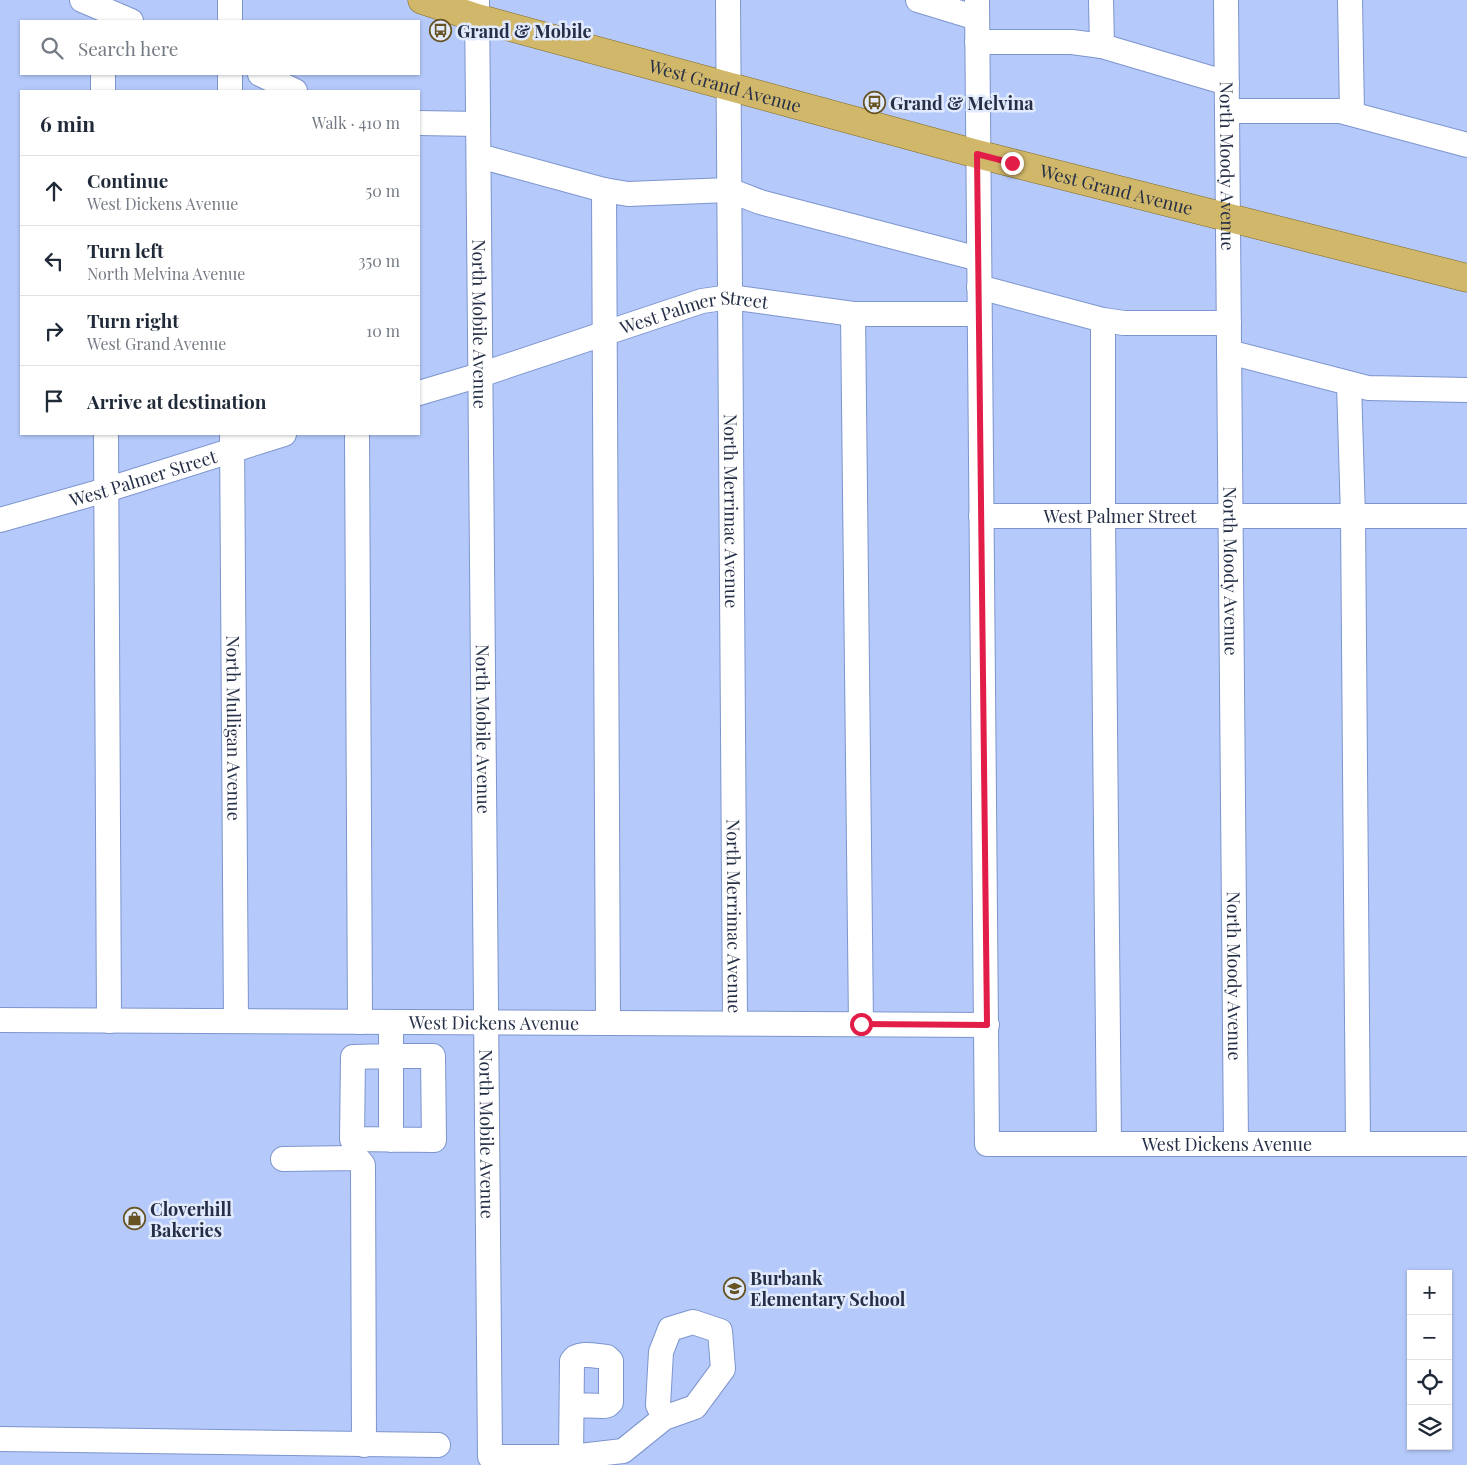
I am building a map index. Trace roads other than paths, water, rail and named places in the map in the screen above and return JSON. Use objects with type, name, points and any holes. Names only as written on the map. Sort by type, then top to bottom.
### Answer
[{"type":"main road","name":"West Grand Avenue","points":[[422,0],[477,9],[729,87],[977,154],[1467,278]]},
{"type":"street","points":[[230,0],[230,20]]},
{"type":"street","name":"North Merrimac Avenue","points":[[728,0],[734,1023]]},
{"type":"street","points":[[918,0],[977,9],[987,1025]]},
{"type":"street","points":[[1101,0],[1102,46]]},
{"type":"street","name":"North Moody Avenue","points":[[1226,0],[1236,1144]]},
{"type":"street","points":[[1350,0],[1352,113]]},
{"type":"street","name":"North Mobile Avenue","points":[[477,9],[490,1457],[571,1457]]},
{"type":"street","points":[[96,10],[128,20]]},
{"type":"street","points":[[977,42],[1072,42],[1102,46],[1227,83]]},
{"type":"street","points":[[103,75],[103,90]]},
{"type":"street","points":[[230,75],[230,90]]},
{"type":"street","points":[[262,75],[293,90]]},
{"type":"street","points":[[1227,111],[1340,111],[1467,145]]},
{"type":"street","points":[[420,123],[478,124]]},
{"type":"street","points":[[478,156],[604,190],[628,194],[729,190],[760,202],[979,259]]},
{"type":"street","points":[[604,190],[608,1023]]},
{"type":"street","points":[[979,287],[1103,320],[1124,323],[1229,323]]},
{"type":"street","name":"West Palmer Street","points":[[420,394],[702,301],[730,297],[853,314],[979,314]]},
{"type":"street","points":[[853,314],[861,1024]]},
{"type":"street","points":[[1103,320],[1109,1144]]},
{"type":"street","points":[[1229,352],[1368,388],[1467,390]]},
{"type":"street","points":[[1349,384],[1353,516],[1358,1144]]},
{"type":"street","points":[[106,435],[109,1021]]},
{"type":"street","name":"West Palmer Street","points":[[0,520],[106,490],[232,442],[278,435]]},
{"type":"street","points":[[357,435],[360,1022]]},
{"type":"street","name":"North Mulligan Avenue","points":[[232,442],[236,1021]]},
{"type":"street","name":"West Palmer Street","points":[[981,516],[1467,516]]},
{"type":"street","name":"West Dickens Avenue","points":[[0,1020],[987,1025],[987,1144],[1467,1144]]},
{"type":"street","points":[[391,1022],[391,1140]]},
{"type":"street","points":[[390,1056],[433,1056],[434,1140],[352,1139],[353,1057],[390,1056]]},
{"type":"street","points":[[283,1159],[353,1158],[363,1164],[364,1445]]},
{"type":"street","points":[[572,1405],[571,1457],[623,1452],[664,1418]]},
{"type":"street","points":[[0,1439],[438,1445]]},
{"type":"place","name":"Grand & Mobile","points":[[441,31]]},
{"type":"place","name":"Grand & Melvina","points":[[874,103]]},
{"type":"place","name":"Cloverhill Bakeries","points":[[134,1219]]},
{"type":"place","name":"Burbank Elementary School","points":[[734,1288]]}]
